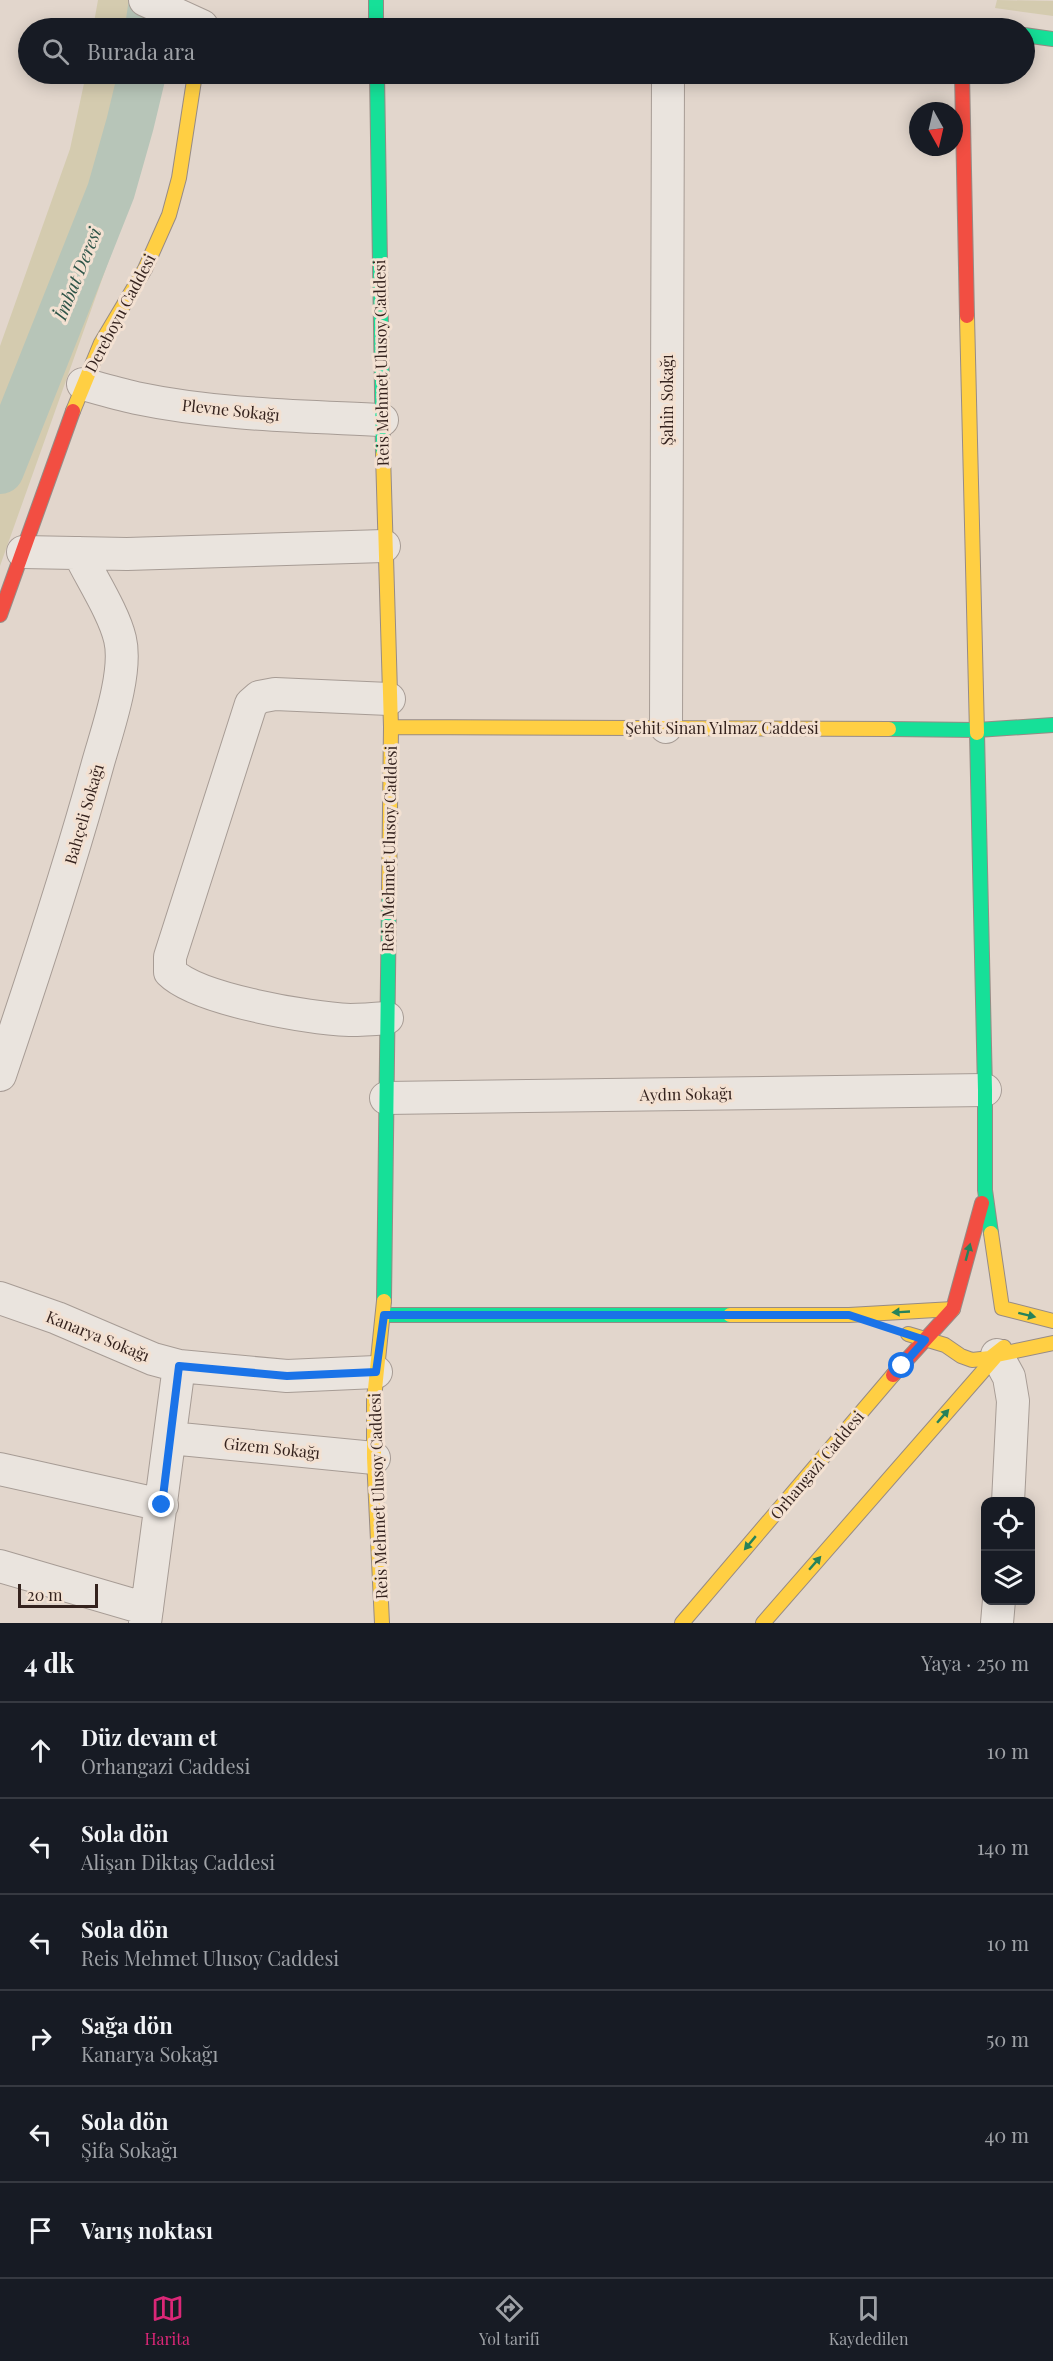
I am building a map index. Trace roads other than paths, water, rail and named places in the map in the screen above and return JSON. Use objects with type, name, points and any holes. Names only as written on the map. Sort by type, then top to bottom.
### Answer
[{"type":"street","points":[[145,0],[196,18]]},
{"type":"street","points":[[376,0],[376,18]]},
{"type":"street","points":[[1035,37],[1053,39]]},
{"type":"street","name":"Dereboyu Caddesi","points":[[0,615],[83,384],[101,343],[145,269],[169,215],[179,178],[193,84]]},
{"type":"street","name":"Reis Mehmet Ulusoy Caddesi","points":[[377,84],[384,546],[390,713],[384,1315],[374,1399],[374,1458],[382,1623]]},
{"type":"street","name":"Şahin Sokağı","points":[[666,727],[668,84]]},
{"type":"street","points":[[962,84],[986,1090],[985,1190],[1013,1401],[1008,1497]]},
{"type":"street","name":"Plevne Sokağı","points":[[83,384],[136,398],[191,407],[259,414],[382,420]]},
{"type":"street","points":[[22,552],[276,550],[384,546]]},
{"type":"street","name":"Bahçeli Sokağı","points":[[0,1075],[78,838],[122,664],[120,640],[79,553]]},
{"type":"street","points":[[387,1018],[351,1020],[312,1016],[228,999],[178,980],[170,972],[170,957],[251,704],[259,697],[275,694],[390,713]]},
{"type":"street","name":"Şehit Sinan Yılmaz Caddesi","points":[[390,713],[666,727],[977,730],[1053,725]]},
{"type":"street","name":"Aydın Sokağı","points":[[386,1098],[986,1090]]},
{"type":"street","points":[[985,1190],[946,1328],[947,1338],[959,1355],[968,1360],[978,1361],[1005,1340],[1053,1343]]},
{"type":"street","name":"Kanarya Sokağı","points":[[0,1298],[57,1318],[153,1359],[179,1366],[287,1376],[376,1372]]},
{"type":"street","points":[[384,1315],[849,1315],[953,1309],[977,1298],[993,1301],[1002,1308],[1053,1321]]},
{"type":"street","name":"Orhangazi Caddesi","points":[[682,1623],[953,1309]]},
{"type":"street","points":[[849,1315],[952,1348]]},
{"type":"street","points":[[763,1623],[1005,1340]]},
{"type":"street","points":[[0,1566],[146,1616],[179,1366]]},
{"type":"street","name":"Gizem Sokağı","points":[[170,1438],[374,1458]]},
{"type":"street","points":[[0,1469],[162,1505]]},
{"type":"street","points":[[997,1623],[999,1605]]},
{"type":"waterway","name":"İmbat Deresi","points":[[150,18],[153,0]]},
{"type":"waterway","name":"İmbat Deresi","points":[[0,470],[111,191],[140,84]]}]
